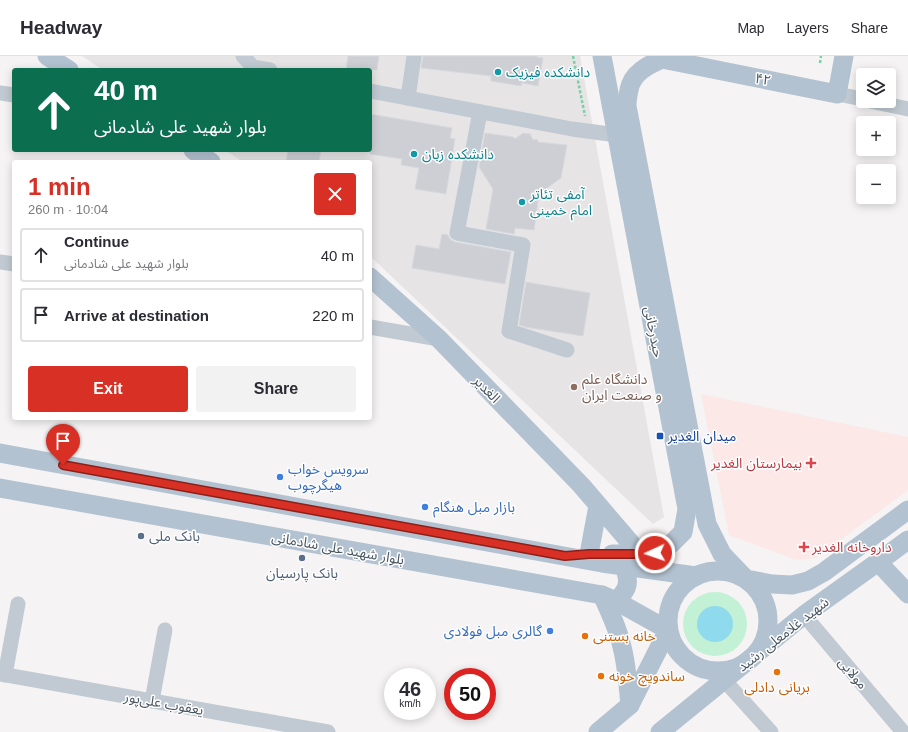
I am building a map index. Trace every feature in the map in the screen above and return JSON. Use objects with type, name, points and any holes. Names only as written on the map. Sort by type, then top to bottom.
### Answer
[{"type":"main road","points":[[47,56],[66,68]]},
{"type":"main road","name":"حیدرخانی","points":[[565,556],[655,553],[671,544],[683,532],[687,509],[602,56]]},
{"type":"main road","points":[[837,94],[844,56]]},
{"type":"main road","name":"حیدرخانی","points":[[660,57],[634,76],[629,89],[627,106],[707,524],[722,554],[746,579]]},
{"type":"main road","name":"۴۲","points":[[660,57],[837,94]]},
{"type":"main road","points":[[196,152],[208,160]]},
{"type":"main road","name":"الغدیر","points":[[372,279],[439,339],[575,480],[640,554]]},
{"type":"main road","points":[[0,453],[602,563],[696,576]]},
{"type":"main road","name":"بلوار شهید علی شادمانی","points":[[0,488],[609,598],[668,630]]},
{"type":"main road","points":[[589,554],[598,506]]},
{"type":"main road","name":"شهید غلامعلی رشید","points":[[746,579],[772,584],[792,585],[808,581],[824,572],[908,510]]},
{"type":"main road","name":"شهید غلامعلی رشید","points":[[660,732],[804,615],[908,540]]},
{"type":"main road","points":[[878,562],[908,594]]},
{"type":"main road","points":[[624,566],[628,575],[624,594],[609,598],[613,621],[622,647],[628,677],[630,705]]},
{"type":"main road","points":[[713,571],[730,572],[746,579],[757,590],[764,603],[768,618],[766,633],[760,647],[751,658],[740,665],[727,670],[714,671],[701,668],[690,662],[680,653],[672,642],[668,630],[669,610],[677,592],[685,583],[696,576],[713,571]]},
{"type":"main road","points":[[598,732],[630,705],[668,630]]},
{"type":"street","points":[[243,56],[253,66],[262,68]]},
{"type":"street","points":[[408,98],[414,56]]},
{"type":"street","points":[[372,91],[480,112],[617,135]]},
{"type":"street","points":[[0,93],[12,95]]},
{"type":"street","name":"۴۲","points":[[837,94],[856,98]]},
{"type":"street","points":[[896,106],[908,109]]},
{"type":"street","points":[[480,112],[458,233],[523,244],[509,331],[567,350]]},
{"type":"street","points":[[0,262],[12,264]]},
{"type":"street","points":[[372,327],[439,339]]},
{"type":"street","points":[[3,674],[18,604]]},
{"type":"street","name":"مولایی","points":[[804,615],[903,732]]},
{"type":"street","points":[[152,701],[165,630]]},
{"type":"street","name":"یعقوب علی‌پور","points":[[3,674],[328,732]]},
{"type":"street","points":[[724,680],[770,732]]},
{"type":"path","points":[[573,56],[587,131]]},
{"type":"path","points":[[820,63],[822,56]]},
{"type":"shaded area","name":"دانشگاه علم و صنعت ایران","points":[[82,56],[580,56],[664,517],[653,524],[372,258],[372,160],[240,160],[228,152],[372,152],[372,68],[100,68]]},
{"type":"shaded area","name":"بیمارستان الغدیر","points":[[701,394],[908,437],[908,490],[816,558],[796,560],[729,535]]},
{"type":"green space","points":[[709,592],[721,592],[738,601],[745,612],[747,624],[745,636],[738,647],[721,656],[709,656],[697,651],[688,642],[683,630],[683,618],[688,606],[697,597]]},
{"type":"water","points":[[719,606],[728,611],[732,617],[732,631],[728,637],[719,642],[711,642],[702,637],[698,631],[697,620],[702,611],[708,607]]},
{"type":"building","points":[[348,56],[379,56],[377,70],[372,70],[372,68],[346,68]]},
{"type":"building","name":"دانشکده فیزیک","points":[[423,56],[537,56],[543,58],[538,86],[522,83],[521,86],[491,81],[491,76],[421,68]]},
{"type":"building","name":"دانشکده زبان","points":[[372,114],[452,128],[450,138],[455,139],[446,194],[415,189],[419,168],[401,165],[402,159],[370,154],[370,152],[372,152]]},
{"type":"building","points":[[485,133],[513,137],[515,139],[523,133],[530,134],[533,140],[537,139],[538,142],[567,145],[561,178],[539,194],[534,230],[515,228],[514,234],[486,229],[493,189],[479,167]]},
{"type":"building","points":[[288,152],[321,152],[319,160],[286,160]]},
{"type":"building","points":[[442,234],[448,235],[451,240],[455,242],[511,252],[505,284],[412,268],[416,245],[439,249]]},
{"type":"building","points":[[526,282],[590,293],[583,336],[519,325]]},
{"type":"place","name":"دانشکده فیزیک","points":[[498,72]]},
{"type":"place","name":"دانشکده زبان","points":[[414,154]]},
{"type":"place","name":"آمفی تئاتر امام خمینی","points":[[522,202]]},
{"type":"place","name":"دانشگاه علم و صنعت ایران","points":[[574,387]]},
{"type":"place","name":"میدان الغدیر","points":[[660,436]]},
{"type":"place","name":"بیمارستان الغدیر","points":[[811,463]]},
{"type":"place","name":"سرویس خواب هیگرچوب","points":[[280,477]]},
{"type":"place","name":"بازار مبل هنگام","points":[[425,507]]},
{"type":"place","name":"بانک ملی","points":[[141,536]]},
{"type":"place","name":"داروخانه الغدیر","points":[[804,547]]},
{"type":"place","name":"بانک پارسیان","points":[[302,558]]},
{"type":"place","name":"گالری مبل فولادی","points":[[550,631]]},
{"type":"place","name":"خانه بستنی","points":[[585,636]]},
{"type":"place","name":"بریانی دادلی","points":[[777,672]]},
{"type":"place","name":"ساندویچ خونه","points":[[601,676]]},
{"type":"route","points":[[63,465],[565,556],[655,553]]}]
